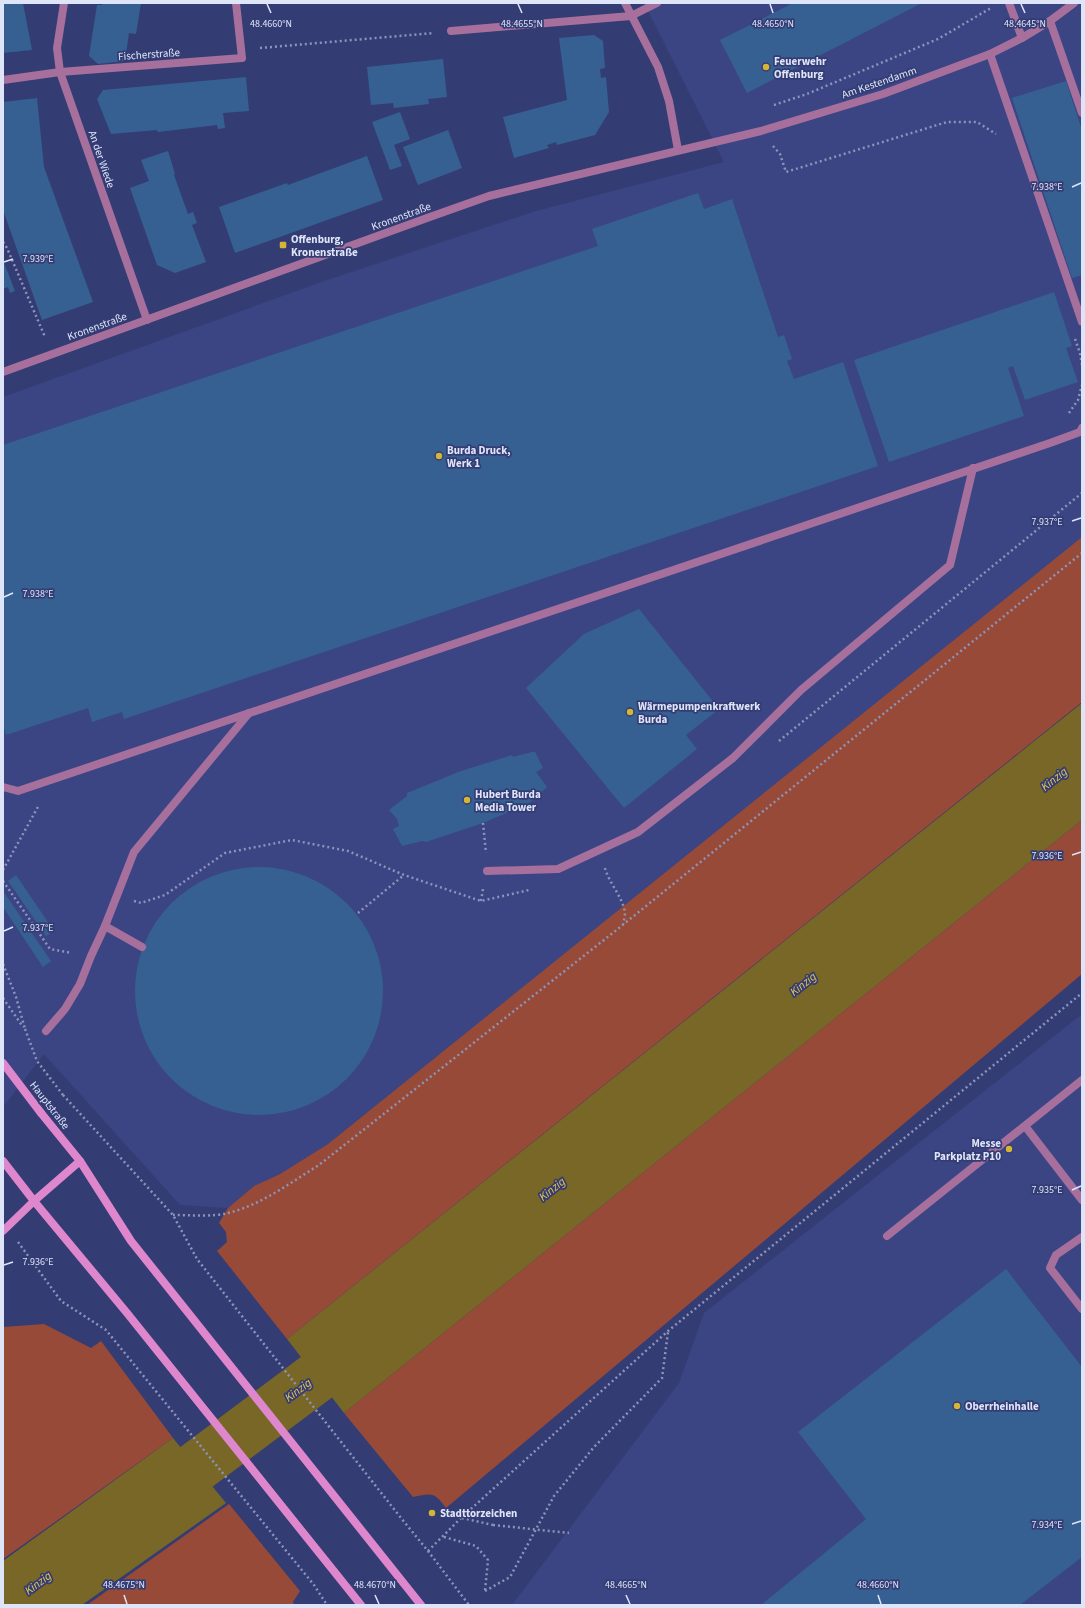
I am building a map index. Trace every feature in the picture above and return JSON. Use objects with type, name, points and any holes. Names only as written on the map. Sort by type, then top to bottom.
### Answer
[{"type":"main road","name":"Hauptstraße","points":[[3,1063],[80,1161],[131,1241],[421,1605]]},
{"type":"main road","points":[[3,1161],[34,1202],[127,1313],[361,1605]]},
{"type":"main road","points":[[5,1229],[80,1161]]},
{"type":"street","name":"An der Wiede","points":[[64,3],[57,48],[60,72],[148,320]]},
{"type":"street","points":[[236,3],[242,50]]},
{"type":"street","points":[[625,3],[658,67],[669,101],[678,150]]},
{"type":"street","points":[[450,32],[631,16],[657,3]]},
{"type":"street","points":[[1009,3],[1022,38]]},
{"type":"street","name":"Am Kestendamm","points":[[678,150],[761,131],[883,94],[990,54],[1022,38],[1050,21],[1074,3]]},
{"type":"street","points":[[1050,21],[1082,114]]},
{"type":"street","name":"Fischerstraße","points":[[3,80],[60,72],[242,58],[242,50]]},
{"type":"street","points":[[990,54],[1082,322]]},
{"type":"street","name":"Kronenstraße","points":[[3,372],[489,196],[678,150]]},
{"type":"street","points":[[3,787],[18,791],[973,468],[1081,430]]},
{"type":"street","points":[[487,871],[558,869],[602,849],[638,832],[733,758],[801,690],[950,565],[973,468]]},
{"type":"street","points":[[46,1031],[65,1008],[80,984],[134,852],[249,713]]},
{"type":"street","points":[[105,926],[142,947]]},
{"type":"street","points":[[887,1236],[1082,1080]]},
{"type":"street","points":[[1025,1126],[1082,1200]]},
{"type":"street","points":[[1082,1237],[1056,1255],[1050,1268],[1082,1309]]},
{"type":"path","points":[[770,107],[807,94],[938,39],[994,7]]},
{"type":"path","points":[[242,50],[450,32]]},
{"type":"path","points":[[761,131],[780,154],[786,172],[947,122],[977,122],[998,135]]},
{"type":"path","points":[[3,242],[8,248],[52,354]]},
{"type":"path","points":[[779,741],[1082,493]]},
{"type":"path","points":[[173,1215],[226,1214],[245,1208],[270,1195],[319,1165],[623,925],[1082,552]]},
{"type":"path","points":[[3,870],[54,778]]},
{"type":"path","points":[[117,895],[141,903],[165,895],[225,853],[292,840],[348,851],[404,875],[480,900],[533,889]]},
{"type":"path","points":[[598,868],[605,866],[607,876],[623,907],[625,913],[623,925]]},
{"type":"path","points":[[358,913],[404,875]]},
{"type":"path","points":[[3,881],[50,949],[91,956]]},
{"type":"path","points":[[3,964],[37,1061],[63,1095],[173,1215],[197,1259],[469,1605]]},
{"type":"path","points":[[428,1551],[462,1517],[668,1331],[1082,992]]},
{"type":"path","points":[[3,998],[25,1029]]},
{"type":"path","points":[[5,1229],[61,1302],[106,1330],[314,1585],[327,1605]]},
{"type":"path","points":[[443,1537],[476,1546],[488,1560],[485,1591],[510,1577],[554,1496],[594,1447],[662,1378],[668,1331]]},
{"type":"path","points":[[462,1517],[493,1525],[569,1533]]},
{"type":"shaded area","points":[[644,3],[1082,3],[1082,538],[328,1144],[280,1174],[254,1186],[228,1208],[180,1205],[44,1054],[3,1107],[3,397],[327,280],[536,211],[724,162]]},
{"type":"shaded area","points":[[1082,537],[1082,702],[287,1339],[217,1251],[227,1242],[226,1232],[219,1223],[228,1208],[254,1186],[280,1174],[328,1144]]},
{"type":"shaded area","points":[[1082,820],[1082,974],[446,1508],[436,1496],[425,1495],[413,1497],[344,1413]]},
{"type":"shaded area","points":[[1082,1014],[1082,1605],[512,1605],[679,1383],[704,1313]]},
{"type":"shaded area","points":[[44,1324],[91,1348],[101,1341],[173,1438],[3,1559],[3,1327]]},
{"type":"shaded area","points":[[229,1504],[300,1591],[293,1602],[294,1605],[87,1605]]},
{"type":"water","points":[[1082,703],[1082,820],[344,1413],[287,1339]]},
{"type":"water","points":[[173,1438],[226,1503],[82,1605],[3,1605],[3,1561]]},
{"type":"building","points":[[3,3],[23,3],[32,50],[3,53]]},
{"type":"building","points":[[103,3],[141,3],[136,34],[129,33],[125,61],[98,64],[89,56],[97,5],[102,5]]},
{"type":"building","name":"Feuerwehr Offenburg","points":[[793,3],[922,3],[747,93],[720,40]]},
{"type":"building","points":[[594,35],[603,41],[605,68],[600,69],[601,78],[606,77],[609,112],[595,135],[557,145],[556,142],[547,145],[549,148],[514,158],[503,117],[567,100],[559,38]]},
{"type":"building","points":[[443,59],[447,97],[428,99],[429,104],[394,108],[393,103],[371,105],[367,67]]},
{"type":"building","points":[[246,77],[249,111],[223,113],[225,128],[218,129],[217,125],[158,132],[157,130],[111,134],[97,99],[103,90]]},
{"type":"building","points":[[1066,81],[1082,130],[1082,275],[1072,278],[1012,98]]},
{"type":"building","points":[[37,98],[44,167],[93,302],[42,320],[3,210],[3,102]]},
{"type":"building","points":[[400,112],[410,139],[394,145],[402,166],[390,170],[372,122]]},
{"type":"building","points":[[448,130],[462,168],[418,185],[403,147]]},
{"type":"building","points":[[168,151],[175,174],[174,175],[188,214],[193,212],[197,223],[192,225],[206,262],[175,273],[157,265],[130,188],[149,181],[141,160]]},
{"type":"building","points":[[367,156],[383,200],[235,253],[219,207],[287,183],[288,185]]},
{"type":"building","name":"Burda Druck, Werk 1","points":[[698,193],[704,209],[732,199],[778,337],[784,335],[792,359],[787,361],[794,379],[843,362],[878,466],[124,719],[122,712],[92,722],[88,708],[6,735],[3,725],[3,445],[598,246],[592,229]]},
{"type":"building","points":[[3,260],[15,291],[10,293],[8,287],[3,289]]},
{"type":"building","points":[[1054,292],[1072,346],[1066,348],[1078,382],[1025,400],[1013,366],[1008,368],[1024,416],[889,462],[854,360]]},
{"type":"building","name":"Wärmepumpenkraftwerk Burda","points":[[639,609],[719,709],[686,735],[697,749],[624,808],[526,688],[584,634]]},
{"type":"building","name":"Hubert Burda Media Tower","points":[[535,752],[543,768],[536,772],[547,787],[528,804],[483,823],[426,842],[422,841],[402,846],[393,829],[399,826],[397,819],[389,810],[407,796],[407,793],[461,771],[512,755],[513,757]]},
{"type":"building","points":[[259,867],[283,870],[306,877],[328,888],[347,903],[362,922],[373,944],[380,967],[383,991],[380,1015],[373,1038],[362,1060],[347,1079],[328,1094],[306,1105],[283,1112],[259,1115],[235,1112],[212,1105],[190,1094],[171,1079],[156,1060],[145,1038],[138,1015],[135,991],[138,967],[145,944],[156,922],[171,903],[190,888],[212,877],[235,870]]},
{"type":"building","points":[[16,875],[54,931],[46,936],[8,881]]},
{"type":"building","points":[[3,891],[51,961],[43,967],[3,907]]},
{"type":"building","name":"Oberrheinhalle","points":[[1006,1269],[1082,1367],[1082,1557],[1020,1605],[761,1605],[866,1519],[798,1432]]},
{"type":"waterway","name":"Kinzig","points":[[140,1509],[373,1335]]},
{"type":"place","name":"Feuerwehr Offenburg","points":[[766,67]]},
{"type":"place","name":"Offenburg, Kronenstraße","points":[[283,245]]},
{"type":"place","name":"Burda Druck, Werk 1","points":[[439,456]]},
{"type":"place","name":"Wärmepumpenkraftwerk Burda","points":[[630,712]]},
{"type":"place","name":"Hubert Burda Media Tower","points":[[467,800]]},
{"type":"place","name":"Messe Parkplatz P10","points":[[1009,1149]]},
{"type":"place","name":"Oberrheinhalle","points":[[957,1406]]},
{"type":"place","name":"Stadttorzeichen","points":[[432,1513]]}]
